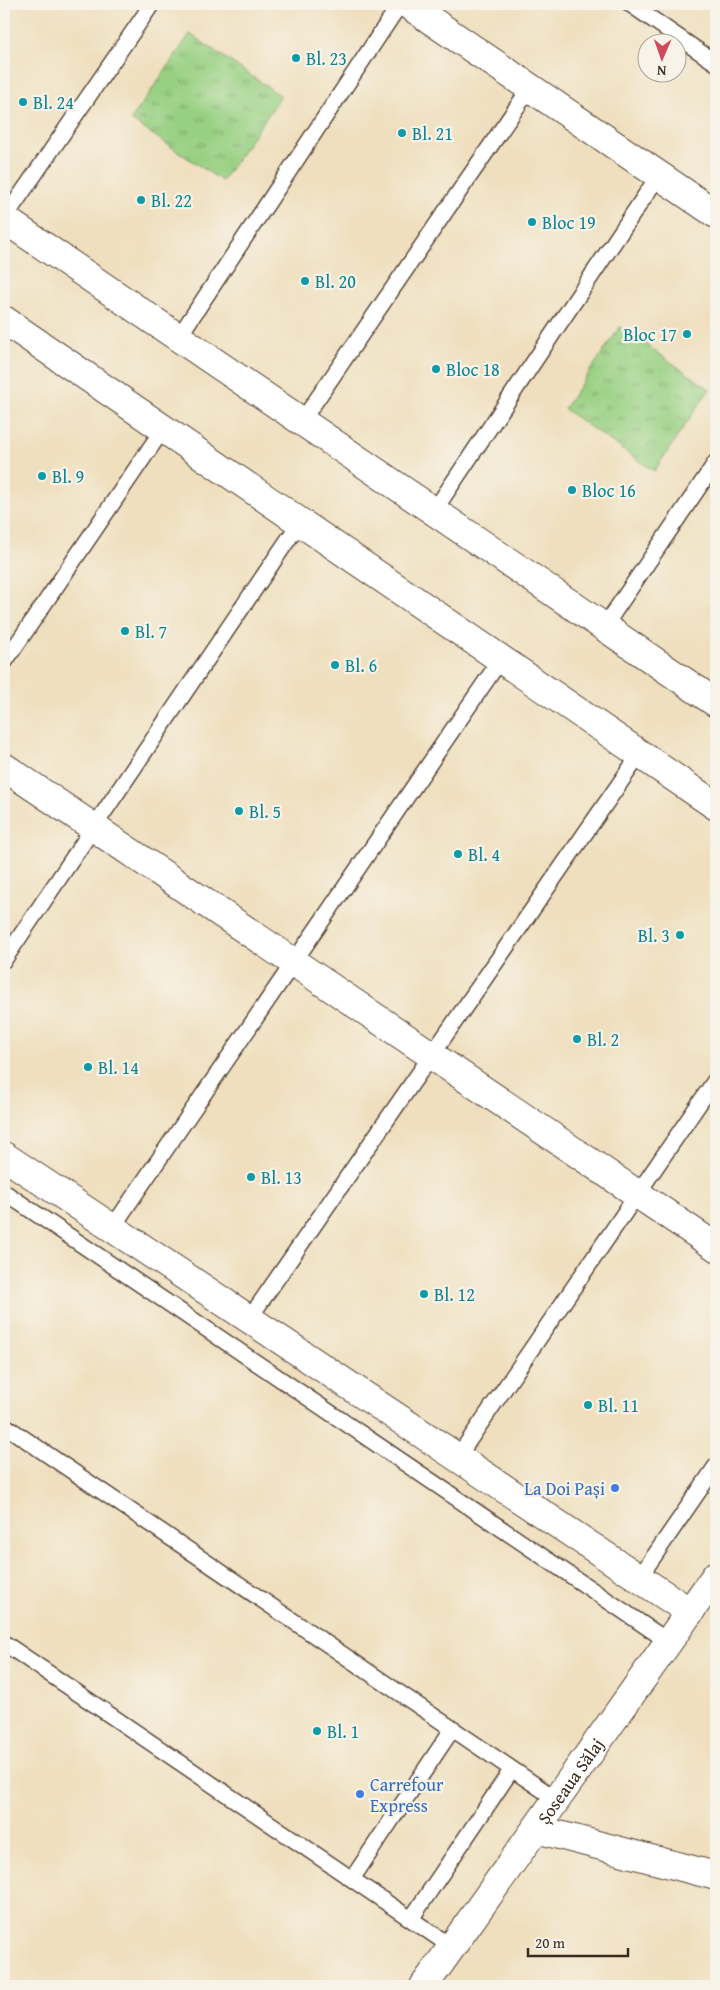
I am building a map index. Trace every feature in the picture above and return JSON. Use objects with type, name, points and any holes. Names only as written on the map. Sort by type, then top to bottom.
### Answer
[{"type":"street","points":[[407,4],[716,214]]},
{"type":"street","points":[[4,219],[716,703]]},
{"type":"street","points":[[4,320],[716,806]]},
{"type":"street","points":[[4,767],[716,1247]]},
{"type":"street","points":[[4,1156],[690,1612]]},
{"type":"street","name":"Șoseaua Sălaj","points":[[424,1986],[716,1575]]},
{"type":"street","points":[[536,1829],[716,1876]]},
{"type":"lane","points":[[4,219],[152,4]]},
{"type":"lane","points":[[178,338],[400,4]]},
{"type":"lane","points":[[630,4],[716,63]]},
{"type":"lane","points":[[302,421],[530,88]]},
{"type":"lane","points":[[434,511],[659,175]]},
{"type":"lane","points":[[4,663],[163,429]]},
{"type":"lane","points":[[604,627],[716,462]]},
{"type":"lane","points":[[4,960],[300,522]]},
{"type":"lane","points":[[112,1228],[501,659]]},
{"type":"lane","points":[[249,1319],[640,754]]},
{"type":"lane","points":[[457,1458],[716,1079]]},
{"type":"lane","points":[[4,1192],[669,1642]]},
{"type":"lane","points":[[4,1425],[556,1799]]},
{"type":"lane","points":[[639,1578],[716,1466]]},
{"type":"lane","points":[[4,1643],[452,1947]]},
{"type":"lane","points":[[352,1879],[453,1728]]},
{"type":"lane","points":[[411,1919],[512,1769]]},
{"type":"green space","points":[[190,34],[281,96],[222,181],[131,120]]},
{"type":"green space","points":[[620,327],[710,389],[654,471],[564,409]]},
{"type":"place","name":"Bl. 23","points":[[296,58]]},
{"type":"place","name":"Bl. 24","points":[[23,102]]},
{"type":"place","name":"Bl. 21","points":[[402,133]]},
{"type":"place","name":"Bl. 22","points":[[141,200]]},
{"type":"place","name":"Bloc 19","points":[[532,222]]},
{"type":"place","name":"Bl. 20","points":[[305,281]]},
{"type":"place","name":"Bloc 17","points":[[687,334]]},
{"type":"place","name":"Bloc 18","points":[[436,369]]},
{"type":"place","name":"Bl. 9","points":[[42,476]]},
{"type":"place","name":"Bloc 16","points":[[572,490]]},
{"type":"place","name":"Bl. 7","points":[[125,631]]},
{"type":"place","name":"Bl. 6","points":[[335,665]]},
{"type":"place","name":"Bl. 5","points":[[239,811]]},
{"type":"place","name":"Bl. 4","points":[[458,854]]},
{"type":"place","name":"Bl. 3","points":[[680,935]]},
{"type":"place","name":"Bl. 2","points":[[577,1039]]},
{"type":"place","name":"Bl. 14","points":[[88,1067]]},
{"type":"place","name":"Bl. 13","points":[[251,1177]]},
{"type":"place","name":"Bl. 12","points":[[424,1294]]},
{"type":"place","name":"Bl. 11","points":[[588,1405]]},
{"type":"place","name":"La Doi Pași","points":[[615,1488]]},
{"type":"place","name":"Bl. 1","points":[[317,1731]]},
{"type":"place","name":"Carrefour Express","points":[[360,1794]]}]
